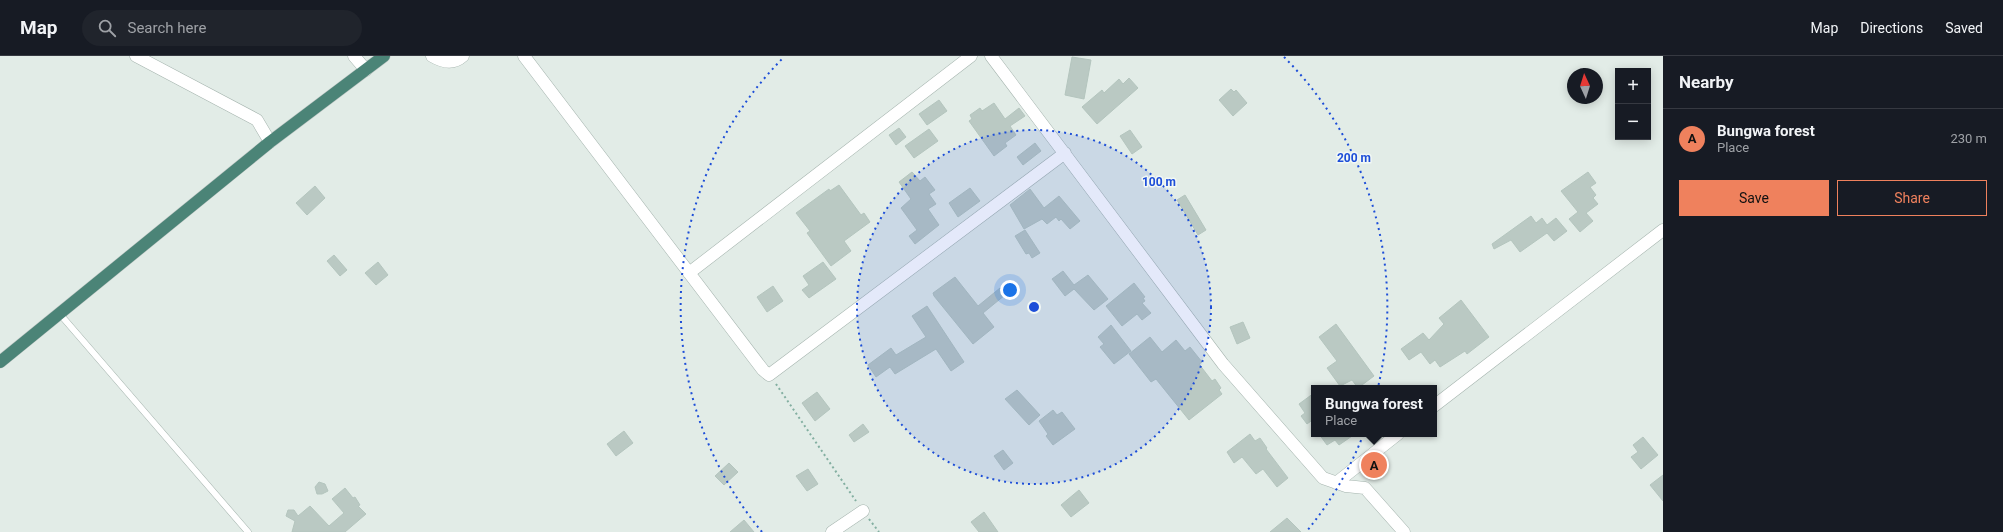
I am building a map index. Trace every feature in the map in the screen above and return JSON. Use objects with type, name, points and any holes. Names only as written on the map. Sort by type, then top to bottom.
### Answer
[{"type":"highway","points":[[0,362],[270,142],[384,56]]},
{"type":"street","points":[[136,56],[257,120],[270,142]]},
{"type":"street","points":[[354,56],[366,70]]},
{"type":"street","points":[[432,56],[443,62],[458,60],[463,56]]},
{"type":"street","points":[[524,56],[763,370],[769,375],[1065,153]]},
{"type":"street","points":[[689,273],[971,56]]},
{"type":"street","points":[[992,56],[1223,364],[1323,478],[1346,486],[1365,488],[1404,532]]},
{"type":"street","points":[[1437,404],[1663,230]]},
{"type":"street","points":[[1336,482],[1394,437]]},
{"type":"street","points":[[832,532],[863,511]]},
{"type":"lane","points":[[59,313],[248,532]]},
{"type":"path","points":[[769,375],[879,532]]},
{"type":"building","points":[[1072,57],[1091,60],[1084,99],[1065,95]]},
{"type":"building","points":[[1129,78],[1138,88],[1097,124],[1082,107],[1102,90],[1104,93],[1119,79],[1123,84]]},
{"type":"building","points":[[1231,89],[1234,92],[1236,90],[1247,103],[1233,116],[1219,100]]},
{"type":"building","points":[[939,100],[947,111],[927,125],[919,114]]},
{"type":"building","points":[[994,103],[1005,119],[1019,108],[1025,116],[1010,126],[1016,135],[1005,143],[1007,146],[994,156],[969,121],[972,119],[970,115],[980,108],[982,111]]},
{"type":"building","points":[[899,128],[906,137],[896,145],[889,135]]},
{"type":"building","points":[[929,129],[938,141],[914,158],[905,146]]},
{"type":"building","points":[[1130,130],[1142,147],[1132,154],[1120,136]]},
{"type":"building","points":[[1035,143],[1041,151],[1023,165],[1017,157]]},
{"type":"building","points":[[912,172],[920,181],[925,177],[935,190],[929,194],[936,204],[928,209],[939,225],[915,244],[909,236],[917,230],[901,208],[911,199],[899,182]]},
{"type":"building","points":[[1588,172],[1596,183],[1590,187],[1596,195],[1593,198],[1598,204],[1586,213],[1593,221],[1580,232],[1569,219],[1578,212],[1561,191]]},
{"type":"building","points":[[839,185],[861,215],[864,213],[870,222],[844,241],[851,251],[831,266],[807,233],[810,231],[796,213],[829,189],[830,191]]},
{"type":"building","points":[[315,186],[325,198],[307,215],[296,203]]},
{"type":"building","points":[[970,188],[980,201],[958,217],[949,203]]},
{"type":"building","points":[[1030,189],[1044,208],[1059,196],[1080,221],[1070,229],[1061,219],[1059,221],[1056,217],[1047,224],[1042,219],[1024,229],[1010,205]]},
{"type":"building","points":[[1185,195],[1206,230],[1198,235],[1177,200]]},
{"type":"building","points":[[1531,216],[1536,223],[1542,218],[1547,225],[1556,218],[1567,231],[1554,241],[1547,233],[1520,252],[1511,240],[1494,249],[1492,244]]},
{"type":"building","points":[[1025,230],[1040,253],[1032,258],[1029,253],[1026,254],[1015,236]]},
{"type":"building","points":[[334,255],[347,270],[340,276],[327,261]]},
{"type":"building","points":[[378,262],[388,275],[376,285],[365,273]]},
{"type":"building","points":[[823,262],[836,279],[809,298],[802,290],[809,285],[803,276]]},
{"type":"building","points":[[1063,271],[1074,285],[1088,275],[1108,299],[1094,310],[1074,289],[1065,296],[1052,279]]},
{"type":"building","points":[[955,277],[978,306],[1000,288],[1005,295],[983,313],[994,327],[973,344],[933,293]]},
{"type":"building","points":[[1134,283],[1145,297],[1143,298],[1145,301],[1142,303],[1151,313],[1142,320],[1137,314],[1122,326],[1106,306]]},
{"type":"building","points":[[773,286],[783,301],[767,312],[757,297]]},
{"type":"building","points":[[1461,300],[1489,337],[1467,354],[1465,351],[1440,367],[1435,360],[1430,364],[1421,352],[1409,360],[1401,349],[1423,333],[1429,340],[1444,324],[1439,318]]},
{"type":"building","points":[[927,306],[964,362],[951,371],[936,349],[895,374],[890,367],[876,377],[868,365],[891,348],[896,355],[926,337],[912,316]]},
{"type":"building","points":[[1243,322],[1250,338],[1237,344],[1230,327]]},
{"type":"building","points":[[1336,324],[1374,376],[1362,385],[1356,385],[1352,380],[1339,385],[1327,368],[1337,361],[1319,337]]},
{"type":"building","points":[[1111,325],[1131,351],[1114,364],[1100,347],[1104,344],[1098,337]]},
{"type":"building","points":[[1150,337],[1162,352],[1176,340],[1185,351],[1190,347],[1202,362],[1199,364],[1212,381],[1215,379],[1221,388],[1219,390],[1222,394],[1189,420],[1156,379],[1151,382],[1129,354]]},
{"type":"building","points":[[1017,390],[1040,415],[1029,425],[1005,399]]},
{"type":"building","points":[[817,392],[830,409],[815,421],[802,403]]},
{"type":"building","points":[[1311,395],[1311,421],[1307,424],[1301,416],[1305,413],[1299,404]]},
{"type":"building","points":[[1053,410],[1057,415],[1062,412],[1075,429],[1053,445],[1046,436],[1048,434],[1039,421]]},
{"type":"building","points":[[863,424],[869,432],[854,442],[849,435]]},
{"type":"building","points":[[624,431],[633,443],[616,456],[607,444]]},
{"type":"building","points":[[1250,434],[1255,441],[1260,438],[1267,448],[1266,449],[1288,478],[1277,487],[1263,469],[1256,474],[1242,457],[1234,463],[1227,452]]},
{"type":"building","points":[[1321,437],[1351,437],[1339,445],[1335,440],[1327,445]]},
{"type":"building","points":[[1643,437],[1658,455],[1641,469],[1631,457],[1638,452],[1633,445]]},
{"type":"building","points":[[1003,450],[1013,463],[1004,470],[994,456]]},
{"type":"building","points":[[729,463],[738,472],[724,485],[715,476]]},
{"type":"building","points":[[808,469],[818,484],[807,491],[796,476]]},
{"type":"building","points":[[1663,475],[1663,501],[1650,485]]},
{"type":"building","points":[[319,482],[325,484],[328,491],[322,494],[317,494],[315,487]]},
{"type":"building","points":[[345,488],[353,498],[355,497],[360,505],[358,506],[366,514],[345,532],[292,532],[295,521],[286,516],[288,510],[294,510],[298,516],[310,506],[329,526],[344,513],[332,499]]},
{"type":"building","points":[[1079,490],[1089,503],[1071,517],[1061,505]]},
{"type":"building","points":[[984,512],[998,532],[979,532],[971,522]]},
{"type":"building","points":[[1287,518],[1301,532],[1270,532]]},
{"type":"building","points":[[744,520],[754,532],[730,532]]},
{"type":"place","name":"Bungwa forest","points":[[1374,465]]}]
